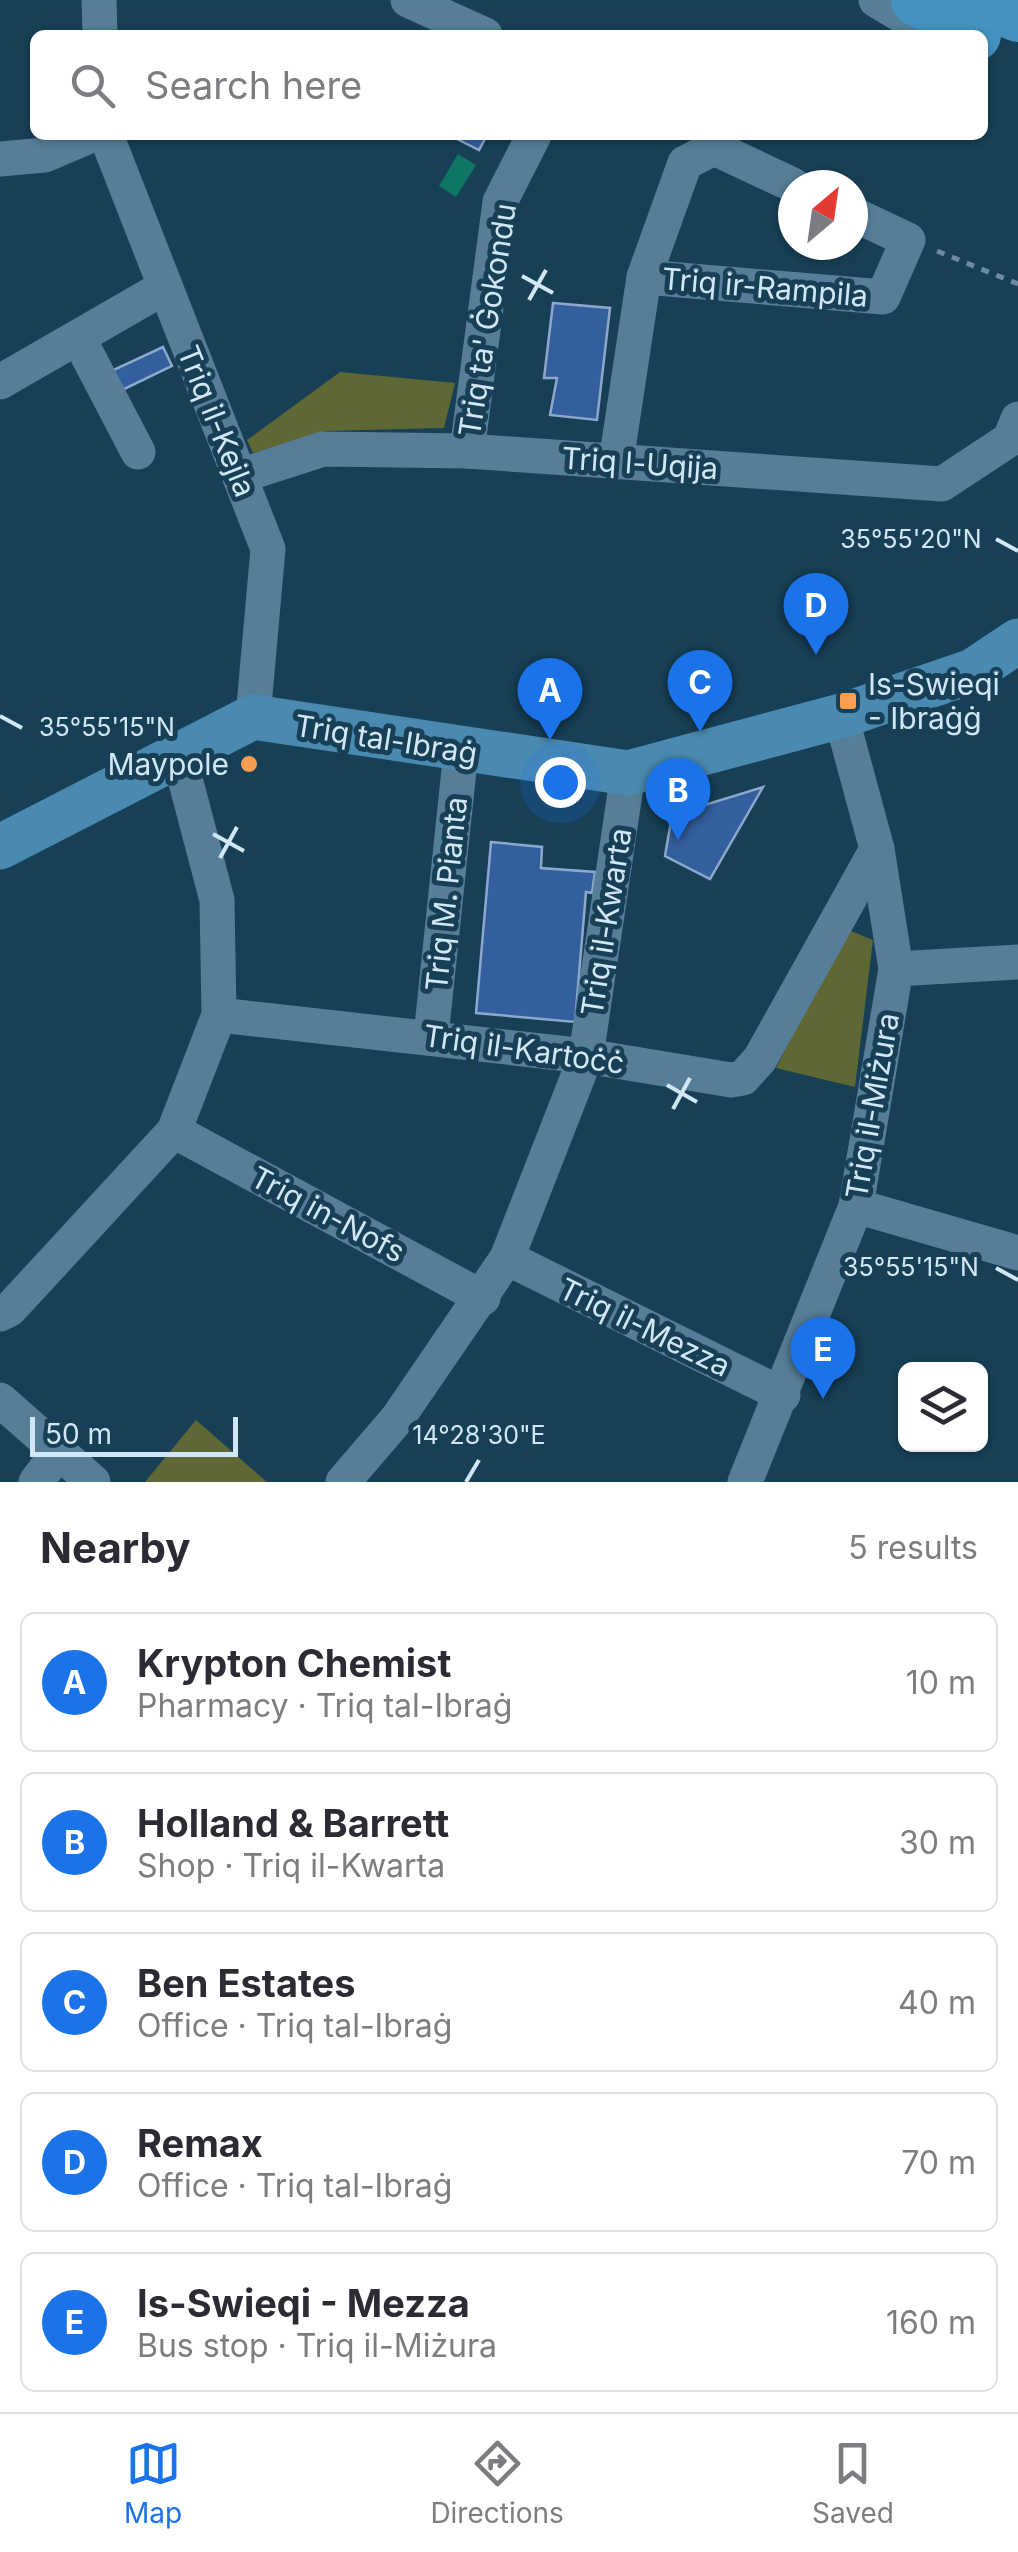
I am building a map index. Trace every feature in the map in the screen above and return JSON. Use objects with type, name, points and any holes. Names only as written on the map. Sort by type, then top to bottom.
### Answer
[{"type":"highway","points":[[917,0],[982,30]]},
{"type":"main road","name":"Triq tal-Ibraġ","points":[[0,847],[178,752],[253,717],[628,773],[841,716],[973,671],[1018,641]]},
{"type":"street","points":[[99,0],[100,30]]},
{"type":"street","points":[[408,0],[473,30]]},
{"type":"street","points":[[876,0],[916,24],[964,30]]},
{"type":"street","points":[[0,159],[45,155],[80,140]]},
{"type":"street","name":"Triq il-Kejla","points":[[108,140],[268,549],[253,717]]},
{"type":"street","name":"Triq ta' Ġokondu","points":[[467,451],[500,202],[531,140]]},
{"type":"street","name":"Triq ir-Rampila","points":[[616,462],[644,277],[685,163],[714,148],[778,179]]},
{"type":"street","points":[[868,221],[908,240]]},
{"type":"street","name":"Triq ir-Rampila","points":[[644,277],[883,297],[908,240]]},
{"type":"street","points":[[0,382],[163,288]]},
{"type":"street","points":[[80,339],[138,452]]},
{"type":"street","name":"Triq l-Uqija","points":[[240,476],[323,449],[467,451],[942,484],[1010,439],[1018,419]]},
{"type":"street","name":"Triq il-Miżura","points":[[745,1482],[784,1395],[856,1206],[896,969],[877,849],[841,716]]},
{"type":"street","name":"Triq M. Pianta","points":[[431,1036],[461,751]]},
{"type":"street","points":[[0,1314],[10,1309],[174,1131],[219,1015],[217,900],[178,752]]},
{"type":"street","name":"Triq il-Kwarta","points":[[343,1482],[397,1419],[507,1258],[586,1056],[628,773]]},
{"type":"street","name":"Triq il-Kartoċċ","points":[[219,1015],[431,1036],[731,1080],[743,1078],[760,1059],[877,849]]},
{"type":"street","points":[[896,969],[1018,962]]},
{"type":"street","name":"Triq in-Nofs","points":[[174,1131],[483,1298]]},
{"type":"street","points":[[856,1206],[1018,1253]]},
{"type":"street","name":"Triq il-Mezza","points":[[507,1258],[784,1395]]},
{"type":"street","points":[[0,1400],[93,1482]]},
{"type":"street","points":[[36,1482],[60,1450]]},
{"type":"path","points":[[908,240],[1018,284]]},
{"type":"shaded area","points":[[458,154],[476,165],[456,197],[439,186]]},
{"type":"shaded area","points":[[340,372],[455,383],[444,428],[326,431],[253,453],[247,440]]},
{"type":"shaded area","points":[[846,929],[873,940],[855,1087],[776,1068]]},
{"type":"shaded area","points":[[196,1420],[267,1482],[145,1482]]},
{"type":"building","points":[[459,140],[484,140],[479,150]]},
{"type":"building","points":[[553,303],[610,308],[597,420],[550,415],[557,378],[544,378]]},
{"type":"building","points":[[163,347],[172,366],[118,392],[109,372]]},
{"type":"building","points":[[763,787],[710,879],[665,856],[672,815]]},
{"type":"building","points":[[491,842],[542,847],[541,868],[595,872],[592,893],[586,892],[575,1022],[476,1013]]},
{"type":"place","name":"Remax","points":[[816,655]]},
{"type":"place","name":"Is-Swieqi - Ibraġġ","points":[[848,701]]},
{"type":"place","name":"Ben Estates","points":[[700,732]]},
{"type":"place","name":"Krypton Chemist","points":[[550,740]]},
{"type":"place","name":"Maypole","points":[[249,764]]},
{"type":"place","name":"Holland & Barrett","points":[[678,840]]},
{"type":"place","name":"Is-Swieqi - Mezza","points":[[823,1399]]}]
